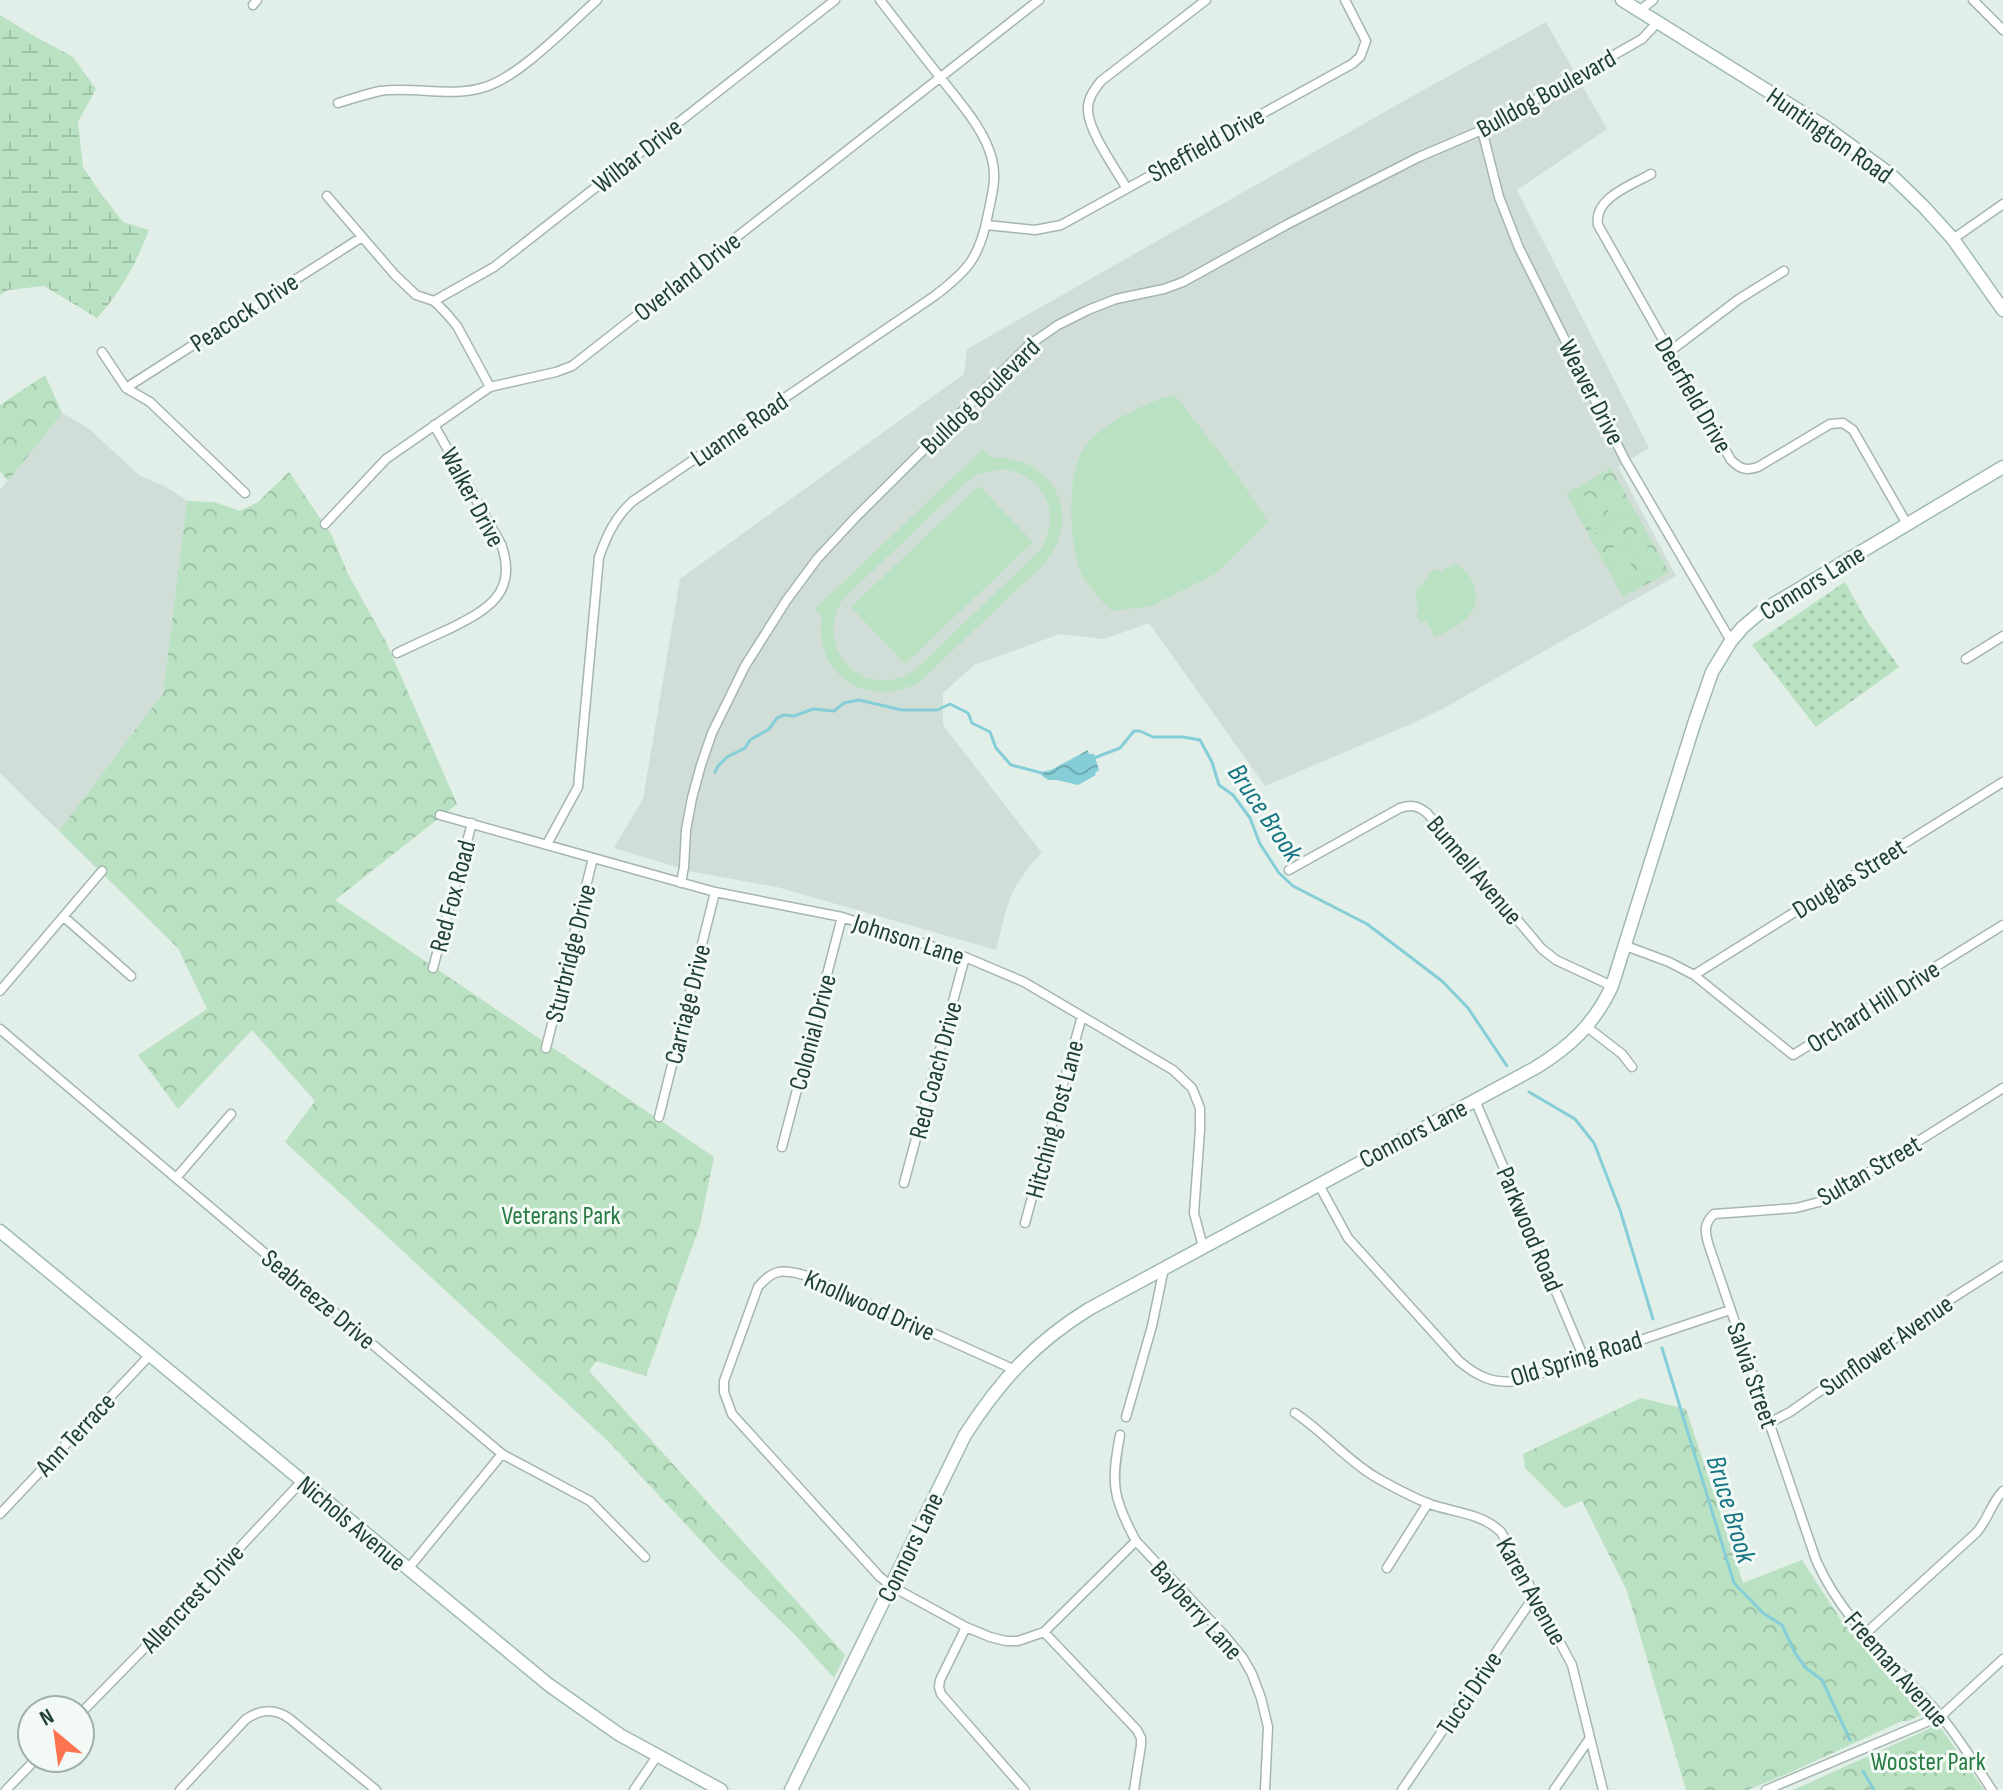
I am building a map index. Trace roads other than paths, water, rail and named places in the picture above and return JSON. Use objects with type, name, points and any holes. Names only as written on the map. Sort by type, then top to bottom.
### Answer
[{"type":"street","points":[[338,103],[381,91],[462,91],[485,87],[505,79],[521,67],[597,0]]},
{"type":"street","name":"Wilbar Drive","points":[[434,301],[494,267],[835,0]]},
{"type":"street","name":"Luanne Road","points":[[547,844],[578,787],[599,557],[620,513],[633,501],[955,280],[977,254],[994,181],[992,161],[980,132],[880,0]]},
{"type":"street","name":"Overland Drive","points":[[325,524],[386,459],[490,387],[572,366],[1039,0]]},
{"type":"street","points":[[1126,187],[1094,132],[1087,109],[1091,95],[1101,81],[1206,0]]},
{"type":"street","name":"Sheffield Drive","points":[[986,225],[1035,230],[1061,225],[1352,64],[1360,57],[1366,41],[1345,0]]},
{"type":"street","name":"Huntington Road","points":[[1622,0],[1867,156],[1905,189],[1953,239],[2003,310]]},
{"type":"street","points":[[1639,11],[1653,0]]},
{"type":"street","points":[[1973,0],[2003,30]]},
{"type":"street","name":"Bulldog Boulevard","points":[[681,883],[692,798],[712,733],[745,666],[786,601],[817,559],[855,518],[1029,345],[1058,325],[1088,310],[1116,299],[1183,282],[1354,190],[1482,130],[1642,39],[1658,22]]},
{"type":"street","name":"Weaver Drive","points":[[1482,130],[1499,197],[1519,248],[1625,460],[1731,641]]},
{"type":"street","name":"Deerfield Drive","points":[[1651,174],[1603,203],[1596,220],[1731,460],[1738,467],[1750,470],[1830,424],[1843,423],[1853,430],[1907,524]]},
{"type":"street","points":[[327,196],[395,275],[416,295],[434,301],[457,326],[490,387]]},
{"type":"street","points":[[1953,239],[2003,204]]},
{"type":"street","name":"Peacock Drive","points":[[126,388],[362,237]]},
{"type":"street","points":[[1669,352],[1739,299],[1784,271]]},
{"type":"street","points":[[102,352],[126,388],[150,402],[245,493]]},
{"type":"street","name":"Walker Drive","points":[[397,653],[480,614],[502,589],[506,574],[501,544],[434,425]]},
{"type":"street","name":"Connors Lane","points":[[791,1790],[965,1435],[1013,1369],[1066,1324],[1099,1303],[1553,1057],[1587,1027],[1612,986],[1703,698],[1712,672],[1731,641],[1762,611],[2003,467]]},
{"type":"street","points":[[1966,659],[2003,636]]},
{"type":"street","name":"Douglas Street","points":[[1694,975],[2003,782]]},
{"type":"street","name":"Bunnell Avenue","points":[[1289,870],[1400,808],[1410,805],[1419,807],[1542,949],[1556,960],[1612,986]]},
{"type":"street","name":"Johnson Lane","points":[[440,815],[715,892],[842,917],[965,957],[1024,982],[1187,1081],[1200,1108],[1194,1213],[1203,1247]]},
{"type":"street","name":"Red Fox Road","points":[[433,968],[472,823]]},
{"type":"street","name":"Sturbridge Drive","points":[[546,1048],[593,858]]},
{"type":"street","points":[[0,991],[102,871]]},
{"type":"street","name":"Carriage Drive","points":[[659,1117],[715,892]]},
{"type":"street","points":[[64,917],[131,976]]},
{"type":"street","name":"Colonial Drive","points":[[782,1147],[842,917]]},
{"type":"street","name":"Orchard Hill Drive","points":[[1626,946],[1694,975],[1793,1055],[2003,925]]},
{"type":"street","name":"Red Coach Drive","points":[[904,1183],[965,957]]},
{"type":"street","name":"Hitching Post Lane","points":[[1025,1223],[1082,1016]]},
{"type":"street","points":[[1587,1027],[1622,1054],[1632,1067]]},
{"type":"street","name":"Seabreeze Drive","points":[[0,1029],[502,1454],[590,1501],[645,1557]]},
{"type":"street","name":"Sultan Street","points":[[1721,1213],[1796,1208],[1823,1201],[2003,1088]]},
{"type":"street","name":"Parkwood Road","points":[[1475,1100],[1584,1358]]},
{"type":"street","points":[[176,1178],[231,1114]]},
{"type":"street","name":"Old Spring Road","points":[[1319,1185],[1348,1238],[1459,1361],[1480,1377],[1493,1382],[1519,1381],[1730,1310]]},
{"type":"street","name":"Salvia Street","points":[[1721,1213],[1714,1214],[1708,1220],[1706,1236],[1810,1544]]},
{"type":"street","name":"Nichols Avenue","points":[[0,1231],[549,1685],[609,1728],[721,1790]]},
{"type":"street","name":"Sunflower Avenue","points":[[1769,1423],[1790,1412],[2003,1266]]},
{"type":"street","points":[[1126,1417],[1152,1326],[1164,1268]]},
{"type":"street","name":"Knollwood Drive","points":[[1013,1369],[787,1270],[774,1273],[758,1287],[724,1381],[724,1392],[732,1414],[891,1586],[990,1637],[1018,1641],[1044,1632]]},
{"type":"street","name":"Ann Terrace","points":[[0,1514],[150,1355]]},
{"type":"street","name":"Karen Avenue","points":[[1295,1413],[1367,1471],[1428,1503],[1483,1518],[1501,1532],[1572,1665],[1603,1790]]},
{"type":"street","name":"Bayberry Lane","points":[[1120,1435],[1114,1487],[1122,1514],[1136,1541],[1225,1636],[1252,1674],[1268,1727],[1265,1790]]},
{"type":"street","points":[[408,1569],[502,1454]]},
{"type":"street","name":"Allencrest Drive","points":[[96,1698],[302,1481]]},
{"type":"street","points":[[1865,1634],[1976,1533],[1987,1519],[1994,1500],[2003,1491]]},
{"type":"street","points":[[1387,1568],[1428,1503]]},
{"type":"street","points":[[1134,1790],[1141,1745],[1137,1730],[1044,1632],[1136,1541]]},
{"type":"street","name":"Freeman Avenue","points":[[1810,1544],[1830,1588],[1865,1634],[1941,1716],[1992,1790]]},
{"type":"street","name":"Tucci Drive","points":[[1402,1790],[1535,1595]]},
{"type":"street","points":[[966,1627],[940,1680],[941,1694],[1025,1790]]},
{"type":"street","points":[[1766,1790],[1941,1716],[2003,1659]]},
{"type":"street","points":[[180,1790],[246,1719],[268,1710],[290,1719],[376,1790]]},
{"type":"street","points":[[1554,1790],[1590,1738]]},
{"type":"street","points":[[634,1790],[657,1756]]},
{"type":"street","points":[[6,1790],[22,1774]]},
{"type":"water","points":[[1088,750],[1089,754],[1094,754],[1099,770],[1078,785],[1048,780],[1041,775],[1042,772]]},
{"type":"waterway","name":"Bruce Brook","points":[[715,772],[727,757],[745,748],[750,740],[769,729],[777,718],[813,709],[834,711],[844,703],[859,700],[902,710],[937,710],[950,704],[968,713],[972,723],[990,732],[996,748],[1011,765],[1042,773]]},
{"type":"waterway","name":"Bruce Brook","points":[[1094,758],[1120,748],[1134,731],[1153,737],[1200,740],[1212,762],[1219,785],[1233,795],[1250,818],[1260,844],[1279,873],[1293,886],[1367,924],[1442,981],[1468,1008],[1507,1066]]},
{"type":"waterway","name":"Bruce Brook","points":[[1529,1092],[1575,1119],[1594,1143],[1620,1210],[1653,1319]]},
{"type":"waterway","name":"Bruce Brook","points":[[1662,1348],[1734,1583],[1763,1613],[1782,1625],[1795,1653],[1806,1668],[1822,1680],[1850,1740]]},
{"type":"waterway","name":"Bruce Brook","points":[[1863,1771],[1874,1790]]},
{"type":"park label","name":"Veterans Park","points":[[561,1215]]},
{"type":"park label","name":"Wooster Park","points":[[1928,1761]]}]
